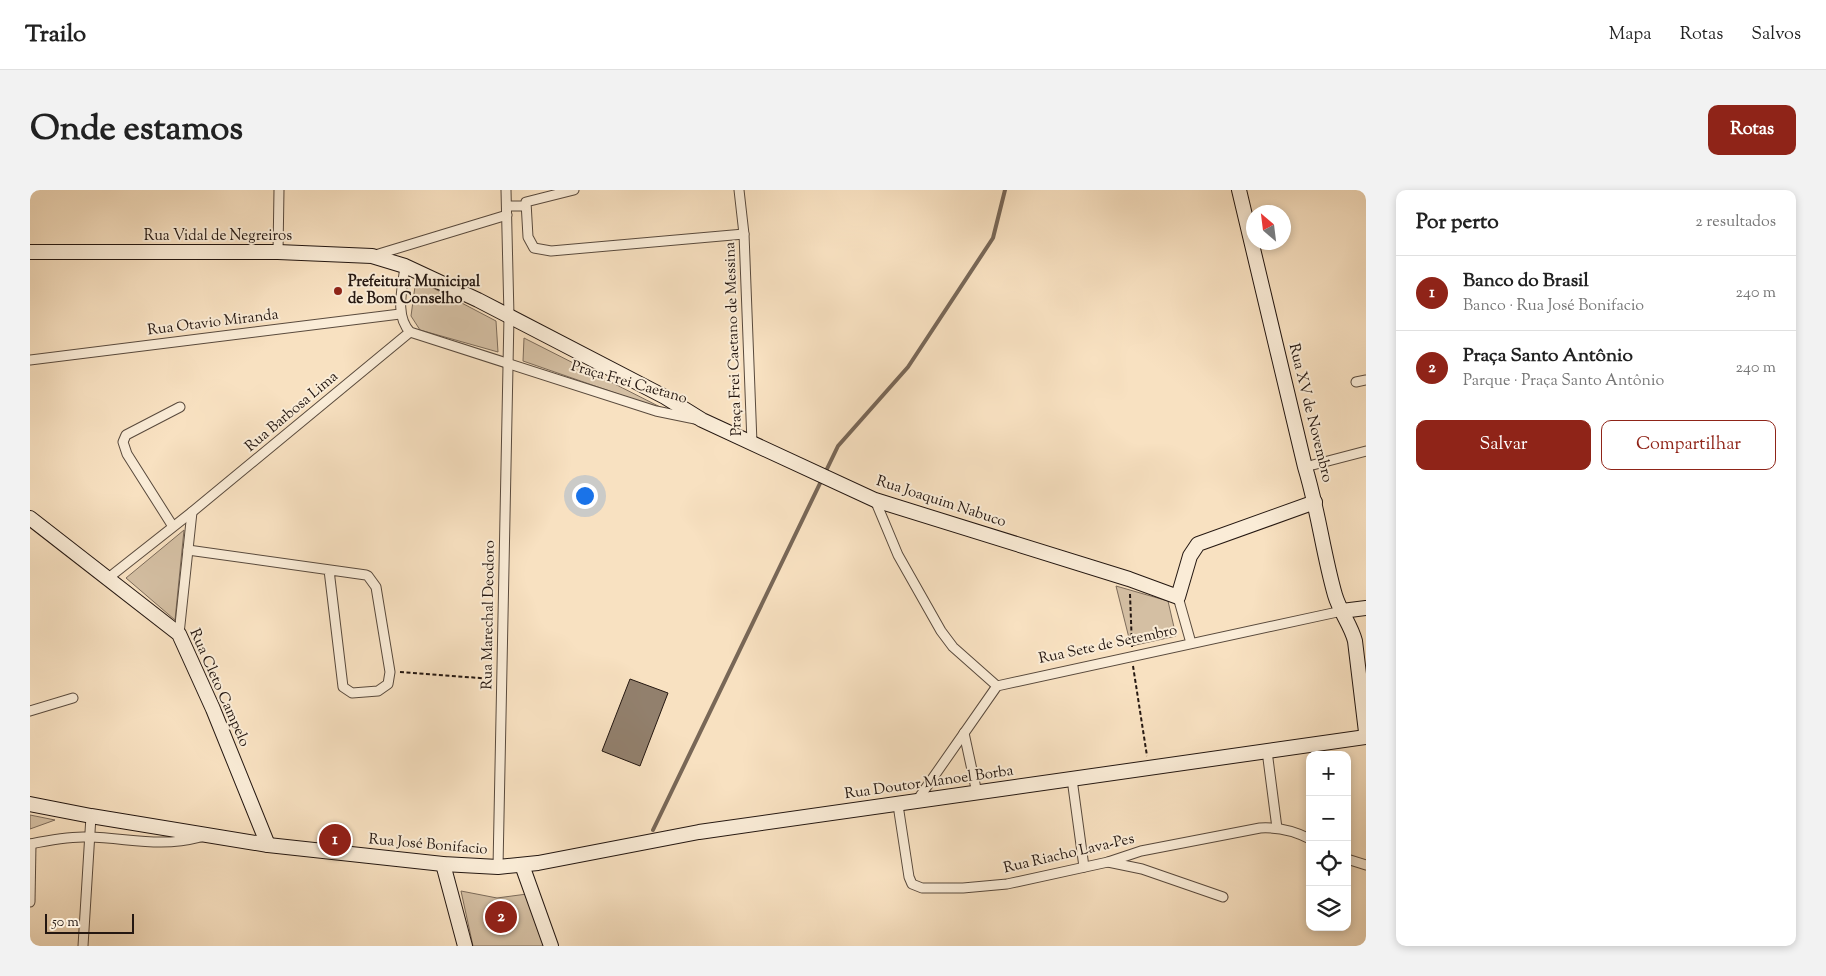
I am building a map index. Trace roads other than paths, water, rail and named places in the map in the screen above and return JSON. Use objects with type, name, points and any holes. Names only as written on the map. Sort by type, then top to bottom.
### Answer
[{"type":"street","points":[[278,252],[279,190]]},
{"type":"street","points":[[506,190],[507,363]]},
{"type":"street","points":[[372,256],[507,210],[525,206],[529,200],[574,190]]},
{"type":"street","name":"Praça Frei Caetano de Messina","points":[[739,190],[744,234],[752,444]]},
{"type":"street","name":"Rua XV de Novembro","points":[[1239,190],[1315,502],[1335,593],[1342,611],[1360,641],[1366,732]]},
{"type":"street","name":"Praça Frei Caetano de Messina","points":[[525,206],[529,241],[534,248],[551,251],[744,234]]},
{"type":"street","name":"Rua Vidal de Negreiros","points":[[30,252],[278,252],[372,256],[405,266]]},
{"type":"street","points":[[405,266],[400,314],[403,324],[410,332]]},
{"type":"street","name":"Praça Frei Caetano","points":[[405,266],[508,316],[665,397],[702,420]]},
{"type":"street","name":"Rua Otavio Miranda","points":[[30,360],[400,314]]},
{"type":"street","name":"Praça Frei Caetano","points":[[410,332],[656,411],[702,420]]},
{"type":"street","name":"Rua Barbosa Lima","points":[[107,579],[172,525],[192,512],[410,332]]},
{"type":"street","name":"Rua Marechal Deodoro","points":[[498,867],[507,363]]},
{"type":"street","points":[[1356,382],[1366,380]]},
{"type":"street","points":[[172,525],[127,454],[123,442],[126,435],[180,407]]},
{"type":"street","name":"Rua Joaquim Nabuco","points":[[702,420],[869,497],[1129,579],[1178,597]]},
{"type":"street","points":[[1305,467],[1366,451]]},
{"type":"street","points":[[869,497],[898,555],[941,631],[953,647],[997,686],[916,802]]},
{"type":"street","points":[[1191,643],[1178,597],[1190,556],[1198,544],[1315,502]]},
{"type":"street","points":[[179,634],[192,512]]},
{"type":"street","name":"Rua Cleto Campelo","points":[[30,518],[179,634],[213,709],[268,845]]},
{"type":"street","points":[[188,550],[366,575],[374,583],[390,672],[388,684],[382,689],[352,693],[345,690],[342,684],[329,570]]},
{"type":"street","name":"Rua Sete de Setembro","points":[[997,686],[1342,611],[1366,608]]},
{"type":"street","points":[[30,711],[73,698]]},
{"type":"street","points":[[964,733],[978,793]]},
{"type":"street","name":"Rua Doutor Manoel Borba","points":[[498,867],[522,865],[699,832],[1366,737]]},
{"type":"street","points":[[1267,750],[1277,828]]},
{"type":"street","points":[[1072,778],[1084,867]]},
{"type":"street","name":"Rua José Bonifacio","points":[[30,804],[268,845],[443,864],[498,867]]},
{"type":"street","name":"Rua Riacho Lava-Pes","points":[[898,805],[909,877],[916,887],[963,888],[1007,884],[1108,862],[1142,851],[1217,835],[1277,828],[1296,832],[1306,837]]},
{"type":"street","points":[[83,946],[91,816]]},
{"type":"street","name":"Rua José Bonifacio","points":[[30,844],[50,840],[89,837],[150,844],[173,843],[207,835]]},
{"type":"street","points":[[30,844],[30,902]]},
{"type":"street","points":[[1351,860],[1366,866]]},
{"type":"street","points":[[1108,862],[1142,869],[1223,897]]},
{"type":"street","points":[[443,864],[465,946]]},
{"type":"street","points":[[522,865],[551,946]]},
{"type":"waterway","points":[[653,830],[838,446],[908,367],[993,238],[1005,190]]},
{"type":"place","name":"Prefeitura Municipal de Bom Conselho","points":[[338,291]]},
{"type":"place","name":"Banco do Brasil","points":[[335,840]]},
{"type":"place","name":"Praça Santo Antônio","points":[[501,917]]}]
